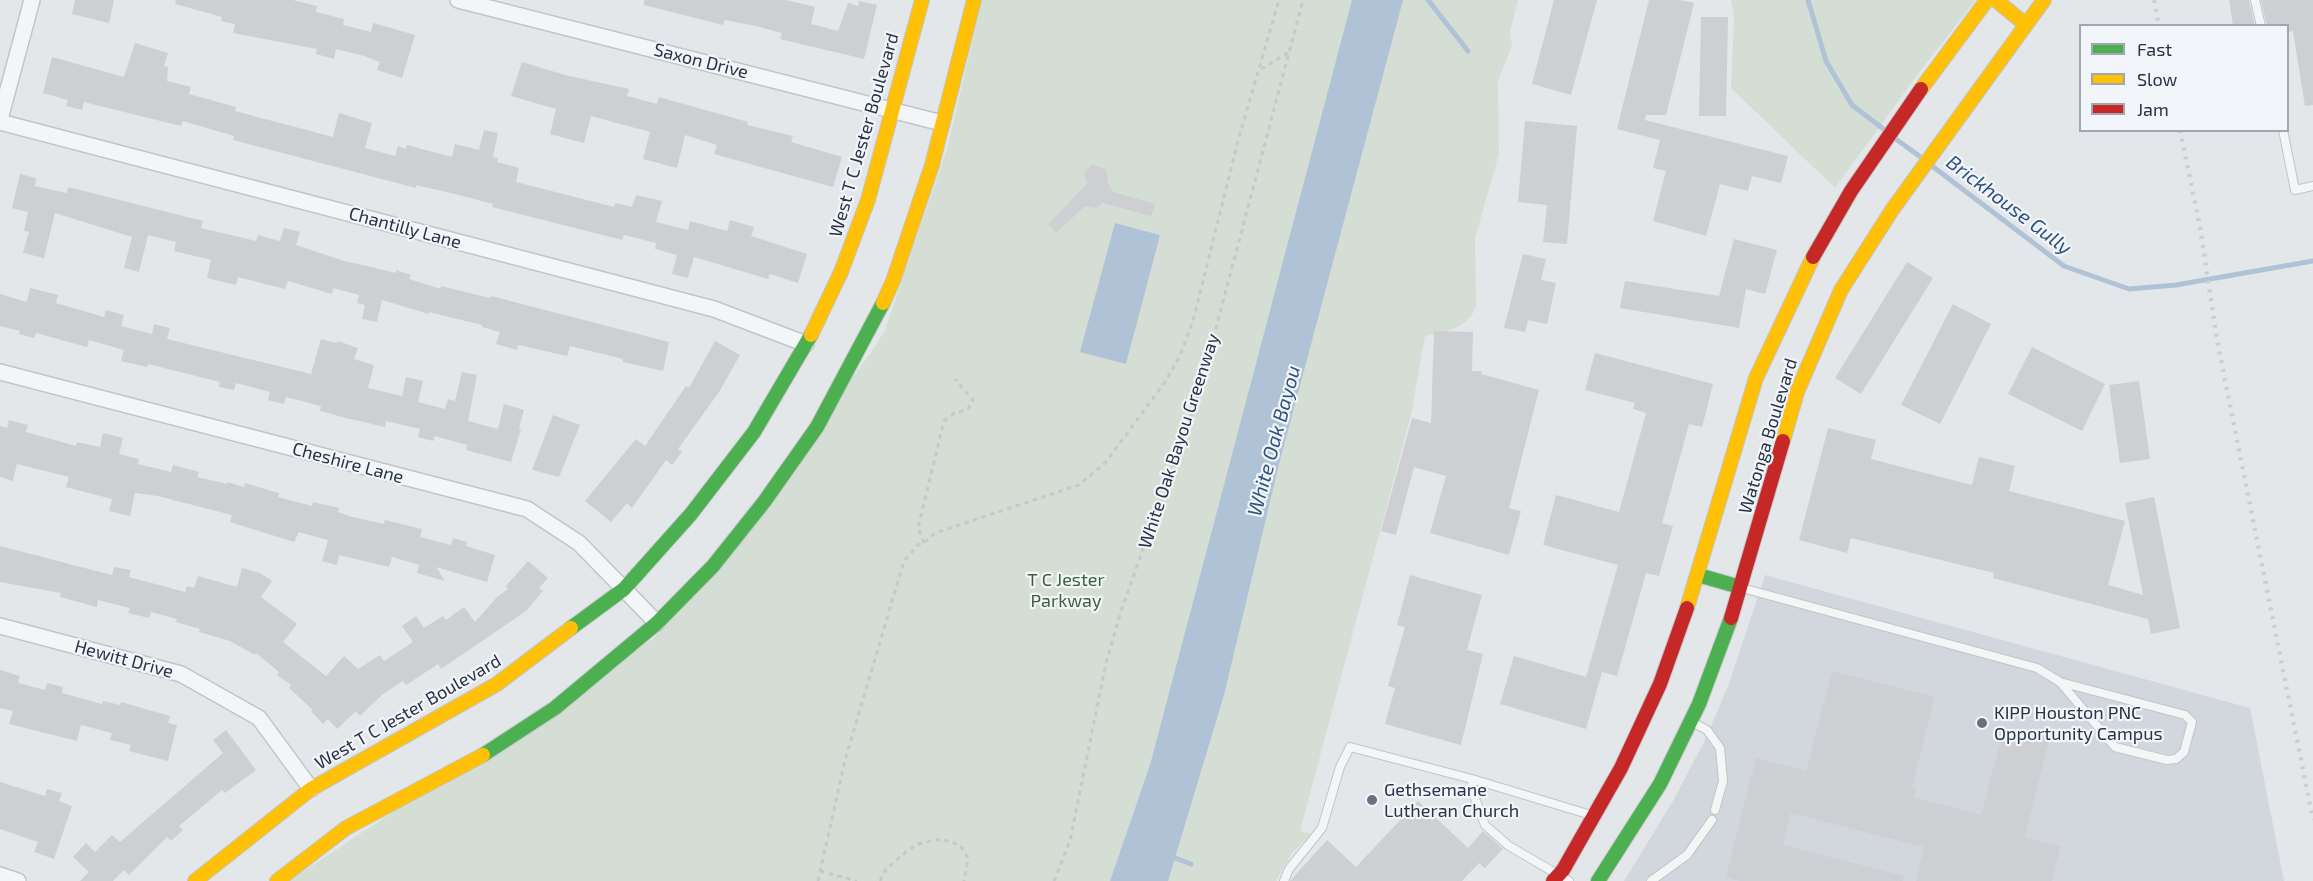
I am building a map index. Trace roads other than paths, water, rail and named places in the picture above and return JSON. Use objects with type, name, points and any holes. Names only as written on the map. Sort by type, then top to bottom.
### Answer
[{"type":"main road","name":"West T C Jester Boulevard","points":[[195,881],[310,789],[496,684],[624,589],[691,514],[754,432],[806,344],[841,272],[868,200],[922,0]]},
{"type":"main road","points":[[277,881],[346,828],[476,760],[555,708],[657,623],[720,557],[764,502],[817,427],[865,340],[893,281],[942,123],[974,0]]},
{"type":"main road","name":"Watonga Boulevard","points":[[1560,879],[1621,768],[1660,684],[1698,575],[1756,378],[1801,278],[1851,191],[1925,82],[1987,0]]},
{"type":"main road","points":[[1996,0],[2026,25]]},
{"type":"main road","name":"Watonga Boulevard","points":[[1598,881],[1660,784],[1691,721],[1724,639],[1797,392],[1841,290],[1892,210],[2044,0]]},
{"type":"main road","points":[[1698,575],[1740,587]]},
{"type":"street","points":[[0,121],[32,0]]},
{"type":"street","name":"Saxon Drive","points":[[459,0],[942,123]]},
{"type":"street","name":"Chantilly Lane","points":[[0,121],[714,309],[806,344]]},
{"type":"street","name":"Cheshire Lane","points":[[0,372],[526,509],[579,543],[657,623]]},
{"type":"street","name":"Hewitt Drive","points":[[0,626],[181,674],[259,718],[310,789]]},
{"type":"street","points":[[0,876],[18,881]]},
{"type":"lane","points":[[2255,0],[2261,24]]},
{"type":"lane","points":[[2283,132],[2295,190],[2313,186]]},
{"type":"lane","points":[[1740,587],[2037,668],[2060,682],[2190,718],[2187,745],[2176,759],[2167,760],[2115,747],[2060,682]]},
{"type":"lane","points":[[1691,721],[1707,730],[1720,748],[1723,781],[1715,810]]},
{"type":"lane","points":[[1284,881],[1289,869],[1322,828],[1340,767],[1350,747],[1472,779],[1593,816]]},
{"type":"lane","points":[[1472,779],[1473,793],[1485,825],[1509,846],[1560,879]]},
{"type":"lane","points":[[1651,881],[1687,855],[1712,820]]},
{"type":"water","name":"White Oak Bayou","points":[[1352,0],[1403,0],[1278,468],[1224,695],[1168,881],[1110,881],[1150,765]]},
{"type":"water","points":[[1115,223],[1160,235],[1126,364],[1080,352]]},
{"type":"waterway","points":[[1428,0],[1468,51]]},
{"type":"waterway","name":"Brickhouse Gully","points":[[1808,0],[1826,61],[1852,105],[1886,131]]},
{"type":"waterway","name":"Brickhouse Gully","points":[[1893,137],[1922,158]]},
{"type":"waterway","name":"Brickhouse Gully","points":[[1932,166],[2064,266],[2129,289],[2176,285],[2313,261]]},
{"type":"waterway","points":[[1170,856],[1191,864]]},
{"type":"railway","points":[[2154,0],[2159,24]]},
{"type":"railway","points":[[2180,132],[2200,227],[2217,340],[2313,820]]},
{"type":"place","name":"KIPP Houston PNC Opportunity Campus","points":[[1982,723]]},
{"type":"place","name":"Gethsemane Lutheran Church","points":[[1372,800]]},
{"type":"park label","name":"T C Jester Parkway","points":[[1066,590]]}]
